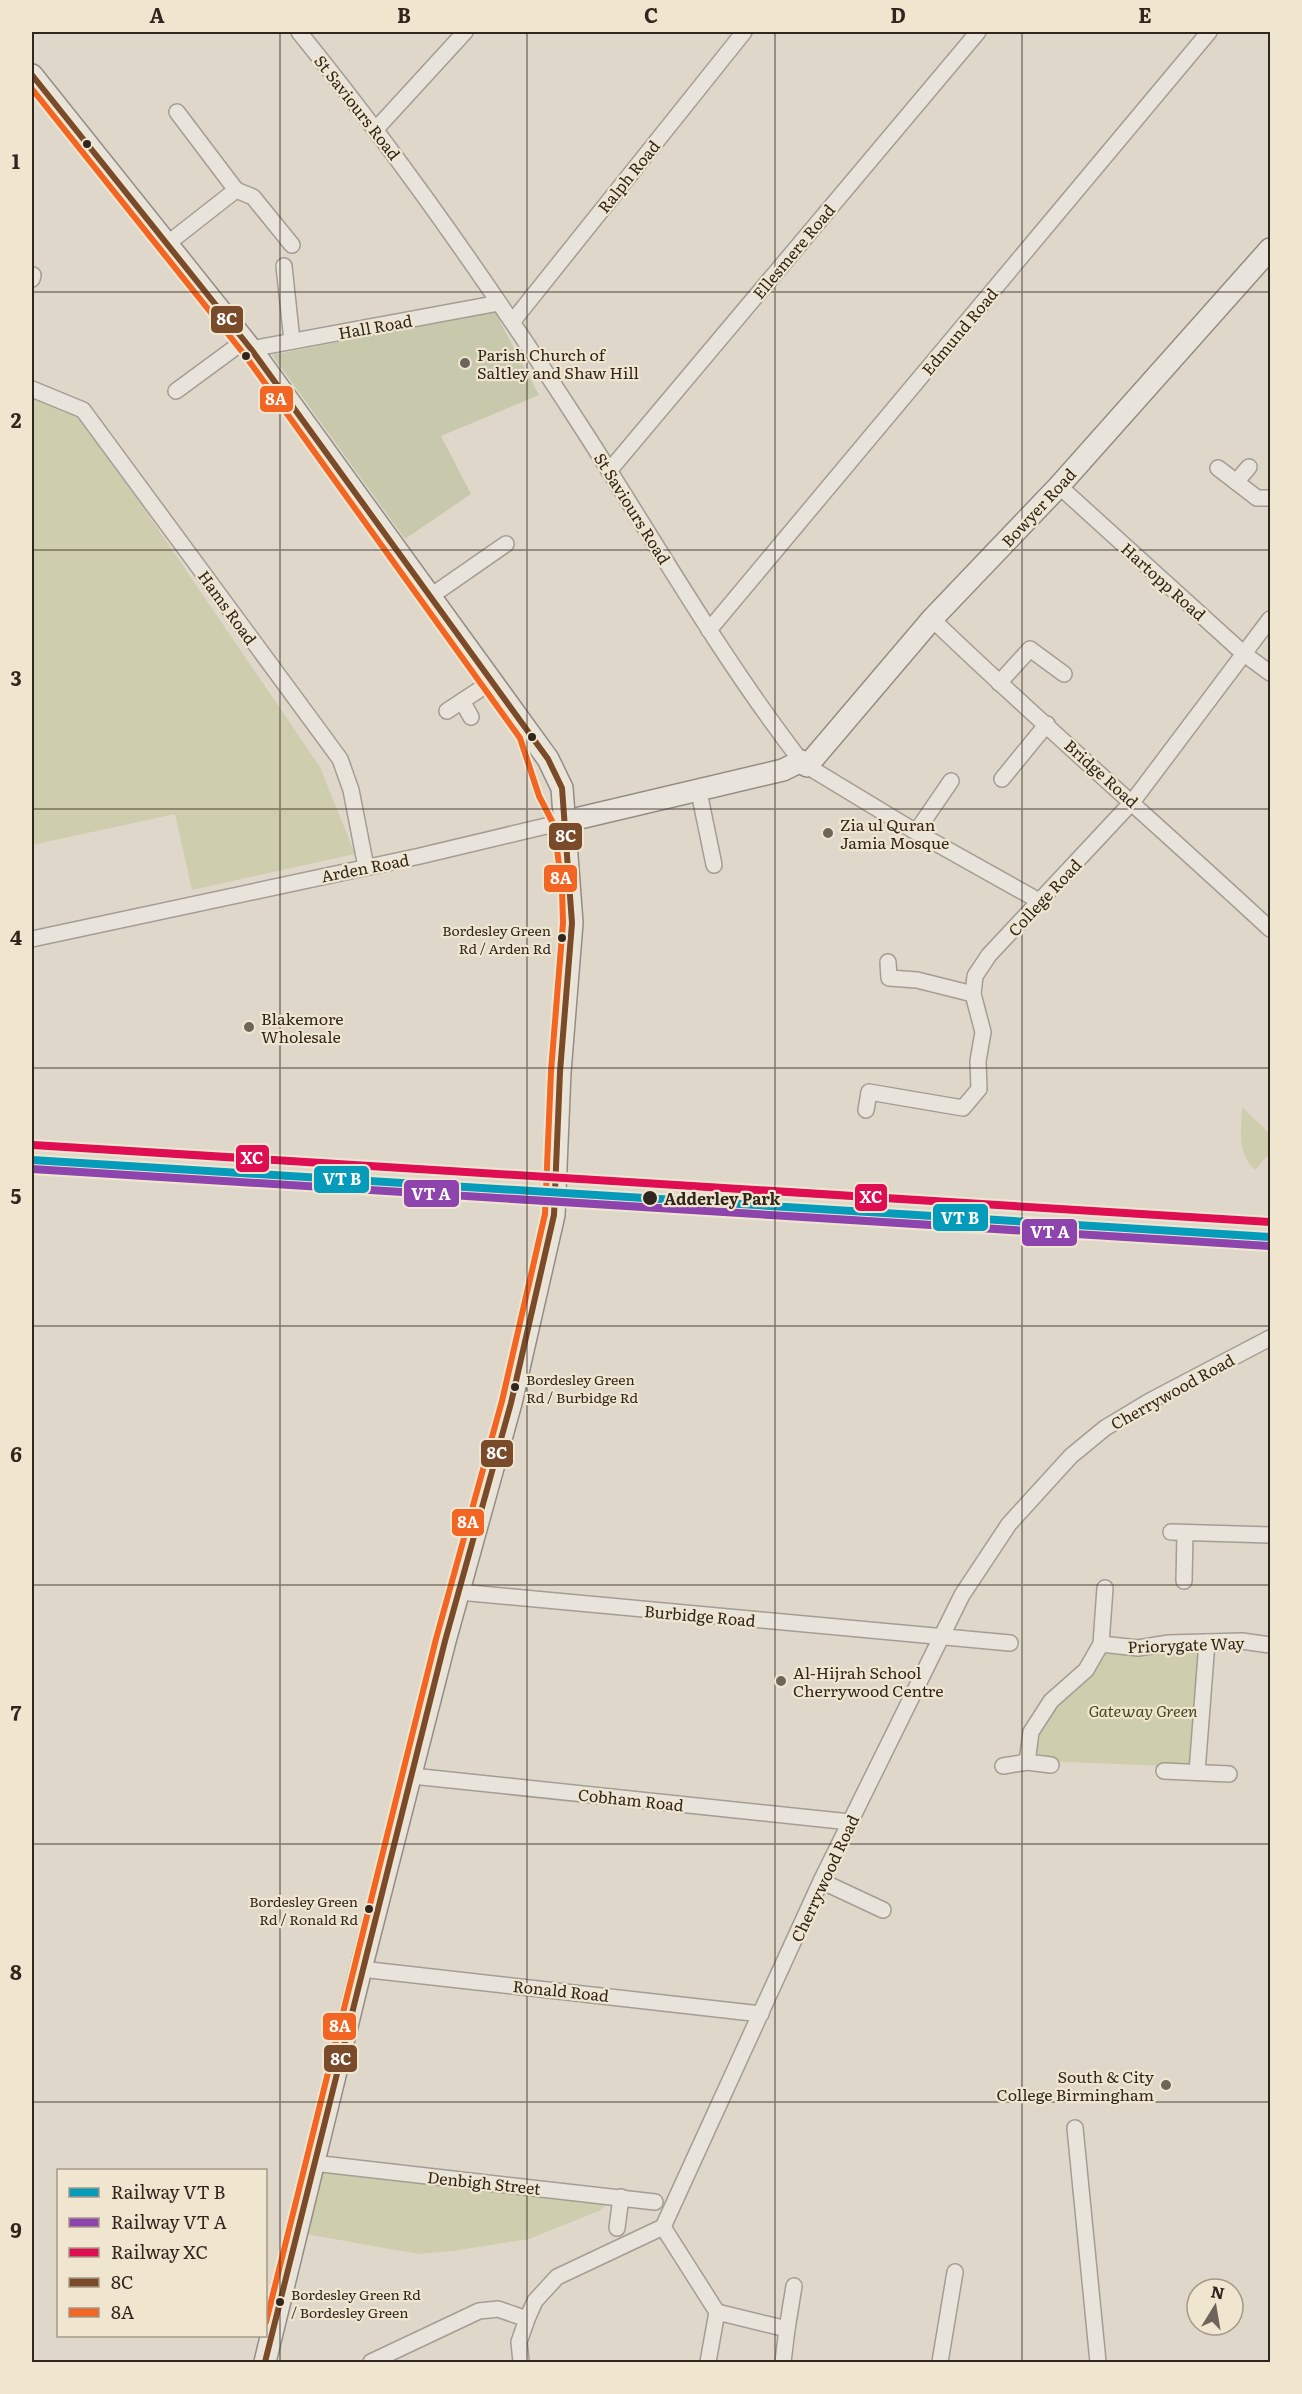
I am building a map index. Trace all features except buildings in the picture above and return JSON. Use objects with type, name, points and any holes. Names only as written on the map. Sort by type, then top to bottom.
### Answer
[{"type":"main road","points":[[32,75],[248,345],[431,596],[528,734],[547,792],[563,822],[571,888],[572,923],[554,1215],[511,1403],[459,1592],[361,1969],[265,2362]]},
{"type":"main road","name":"Bowyer Road","points":[[804,763],[932,619],[1059,486],[1270,249]]},
{"type":"main road","name":"Arden Road","points":[[563,822],[699,792],[804,763]]},
{"type":"street","name":"St Saviours Road","points":[[299,32],[377,128],[513,321],[709,630],[804,763],[916,832],[1041,902]]},
{"type":"street","points":[[377,128],[465,32]]},
{"type":"street","name":"Ralph Road","points":[[513,321],[744,32]]},
{"type":"street","name":"Ellesmere Road","points":[[609,471],[978,32]]},
{"type":"street","name":"Edmund Road","points":[[709,630],[1209,32]]},
{"type":"street","points":[[177,112],[236,190],[253,197],[292,245]]},
{"type":"street","points":[[167,244],[236,190]]},
{"type":"street","points":[[284,266],[292,341]]},
{"type":"street","name":"Hall Road","points":[[248,345],[292,341],[499,303]]},
{"type":"street","points":[[176,391],[248,345]]},
{"type":"street","name":"Hams Road","points":[[32,389],[83,410],[340,759],[351,790],[366,867]]},
{"type":"street","points":[[1236,482],[1250,467]]},
{"type":"street","points":[[1218,468],[1257,498],[1270,498]]},
{"type":"street","name":"Hartopp Road","points":[[1059,486],[1243,653],[1270,674]]},
{"type":"street","points":[[431,596],[506,544]]},
{"type":"street","name":"Bridge Road","points":[[932,619],[999,683],[1133,801],[1270,929]]},
{"type":"street","name":"College Road","points":[[973,994],[975,976],[989,955],[1133,801],[1270,619]]},
{"type":"street","points":[[999,683],[1030,649],[1065,674]]},
{"type":"street","points":[[447,711],[491,682]]},
{"type":"street","points":[[462,701],[471,717]]},
{"type":"street","points":[[1002,779],[1047,724]]},
{"type":"street","points":[[916,832],[951,781]]},
{"type":"street","points":[[699,792],[714,865]]},
{"type":"street","name":"Arden Road","points":[[32,939],[563,822]]},
{"type":"street","points":[[866,1110],[869,1092],[963,1108],[979,1089],[978,1061],[983,1032],[973,994],[917,980],[889,978],[888,962]]},
{"type":"street","name":"Cherrywood Road","points":[[663,2227],[850,1822],[962,1595],[1009,1524],[1071,1456],[1105,1428],[1150,1401],[1270,1338]]},
{"type":"street","points":[[1184,1581],[1178,1533],[1270,1535]]},
{"type":"street","points":[[1027,1762],[1031,1732],[1046,1709],[1086,1670],[1101,1644],[1105,1588]]},
{"type":"street","name":"Burbidge Road","points":[[459,1592],[1010,1643]]},
{"type":"street","name":"Priorygate Way","points":[[1101,1644],[1138,1648],[1169,1643],[1242,1641],[1270,1645]]},
{"type":"street","points":[[1197,1772],[1207,1642]]},
{"type":"street","points":[[1003,1766],[1027,1762],[1051,1765]]},
{"type":"street","points":[[1164,1771],[1228,1774]]},
{"type":"street","name":"Cobham Road","points":[[412,1776],[850,1822]]},
{"type":"street","points":[[821,1881],[883,1910]]},
{"type":"street","name":"Ronald Road","points":[[361,1969],[761,2013]]},
{"type":"street","points":[[1075,2128],[1098,2362]]},
{"type":"street","name":"Denbigh Street","points":[[313,2163],[655,2202]]},
{"type":"street","points":[[617,2228],[621,2197]]},
{"type":"street","points":[[521,2362],[519,2342],[527,2319],[535,2301],[557,2277],[663,2227],[717,2312],[708,2362]]},
{"type":"street","points":[[940,2362],[955,2271]]},
{"type":"street","points":[[783,2362],[794,2286]]},
{"type":"street","points":[[371,2362],[479,2311],[498,2309],[527,2319]]},
{"type":"street","points":[[717,2312],[787,2329]]},
{"type":"green space","points":[[495,312],[539,395],[441,436],[471,494],[405,539],[272,355]]},
{"type":"green space","points":[[32,396],[81,416],[320,767],[355,854],[192,890],[175,814],[32,845]]},
{"type":"green space","points":[[1242,1107],[1270,1134],[1270,1153],[1255,1170],[1245,1156],[1241,1141]]},
{"type":"green space","name":"Gateway Green","points":[[1172,1648],[1197,1650],[1203,1656],[1195,1761],[1187,1767],[1043,1761],[1037,1754],[1040,1734],[1052,1712],[1072,1686],[1103,1655],[1118,1650]]},
{"type":"green space","points":[[319,2172],[611,2201],[599,2211],[529,2239],[418,2254],[306,2234]]},
{"type":"transit line","name":"8C","points":[[32,75],[251,349],[548,759],[562,788],[572,923],[560,1072],[554,1215],[511,1403],[445,1641],[265,2362]]},
{"type":"transit line","name":"8A","points":[[32,89],[244,354],[520,738],[539,796],[554,825],[562,889],[563,923],[551,1071],[545,1214],[502,1401],[436,1639],[267,2318]]},
{"type":"transit line","points":[[32,1160],[1270,1237]]},
{"type":"transit line","points":[[32,1169],[1269,1246]]},
{"type":"rail line","name":"XC","points":[[33,1145],[1270,1222]]},
{"type":"place","name":"Parish Church of Saltley and Shaw Hill","points":[[465,363]]},
{"type":"place","name":"Zia ul Quran Jamia Mosque","points":[[828,833]]},
{"type":"place","name":"Bordesley Green Rd / Arden Rd","points":[[562,938]]},
{"type":"place","name":"Blakemore Wholesale","points":[[249,1027]]},
{"type":"place","name":"Adderley Park","points":[[650,1198]]},
{"type":"place","name":"Bordesley Green Rd / Burbidge Rd","points":[[515,1387]]},
{"type":"place","name":"Al-Hijrah School Cherrywood Centre","points":[[781,1681]]},
{"type":"place","name":"Bordesley Green Rd / Ronald Rd","points":[[369,1909]]},
{"type":"place","name":"South & City College Birmingham","points":[[1166,2085]]},
{"type":"place","name":"Bordesley Green Rd / Bordesley Green","points":[[280,2302]]}]
